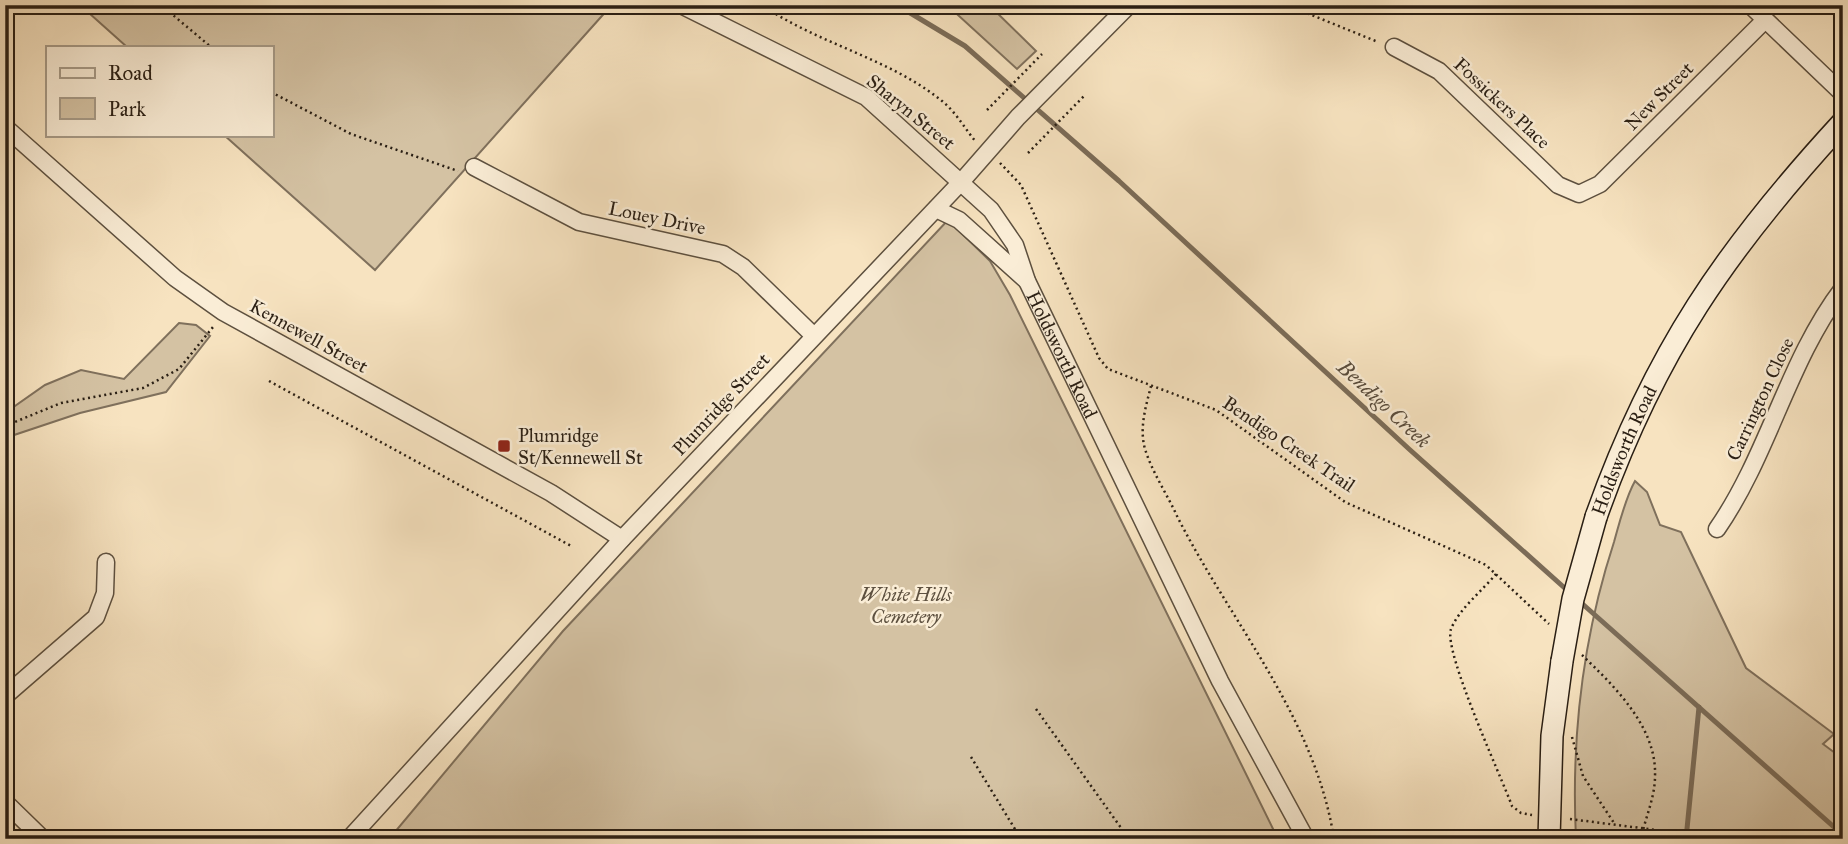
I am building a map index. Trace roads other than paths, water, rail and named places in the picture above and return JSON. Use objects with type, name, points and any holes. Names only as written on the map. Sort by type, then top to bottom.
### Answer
[{"type":"main road","name":"Holdsworth Road","points":[[1549,839],[1552,746],[1571,657],[1573,599],[1595,517],[1641,404],[1693,308],[1765,208],[1843,122]]},
{"type":"street","name":"Sharyn Street","points":[[681,5],[859,92],[961,181]]},
{"type":"street","name":"Plumridge Street","points":[[349,839],[622,540],[936,209],[1017,117],[1129,5]]},
{"type":"street","points":[[1751,5],[1843,94]]},
{"type":"street","name":"New Street","points":[[1578,194],[1600,184],[1765,20]]},
{"type":"street","name":"Fossickers Place","points":[[1394,47],[1438,71],[1558,185],[1578,194]]},
{"type":"street","name":"Kennewell Street","points":[[5,127],[175,278],[223,312],[561,498],[622,540]]},
{"type":"street","name":"Louey Drive","points":[[468,169],[579,222],[723,254],[743,267],[814,335]]},
{"type":"street","name":"Holdsworth Road","points":[[961,181],[1005,228],[1027,281],[1220,681],[1307,839]]},
{"type":"street","name":"Holdsworth Road","points":[[936,209],[959,220],[1027,281]]},
{"type":"street","name":"Carrington Close","points":[[1717,529],[1739,494],[1819,324],[1843,288]]},
{"type":"street","points":[[5,696],[96,617],[105,593],[106,562]]},
{"type":"street","points":[[5,802],[43,839]]},
{"type":"waterway","name":"Bendigo Creek","points":[[897,5],[965,46],[1119,181],[1409,449],[1568,591]]},
{"type":"waterway","name":"Bendigo Creek","points":[[1578,600],[1843,835]]},
{"type":"waterway","points":[[1686,839],[1699,707]]},
{"type":"place","name":"Plumridge St/Kennewell St","points":[[504,446]]},
{"type":"park label","name":"White Hills Cemetery","points":[[906,605]]}]
